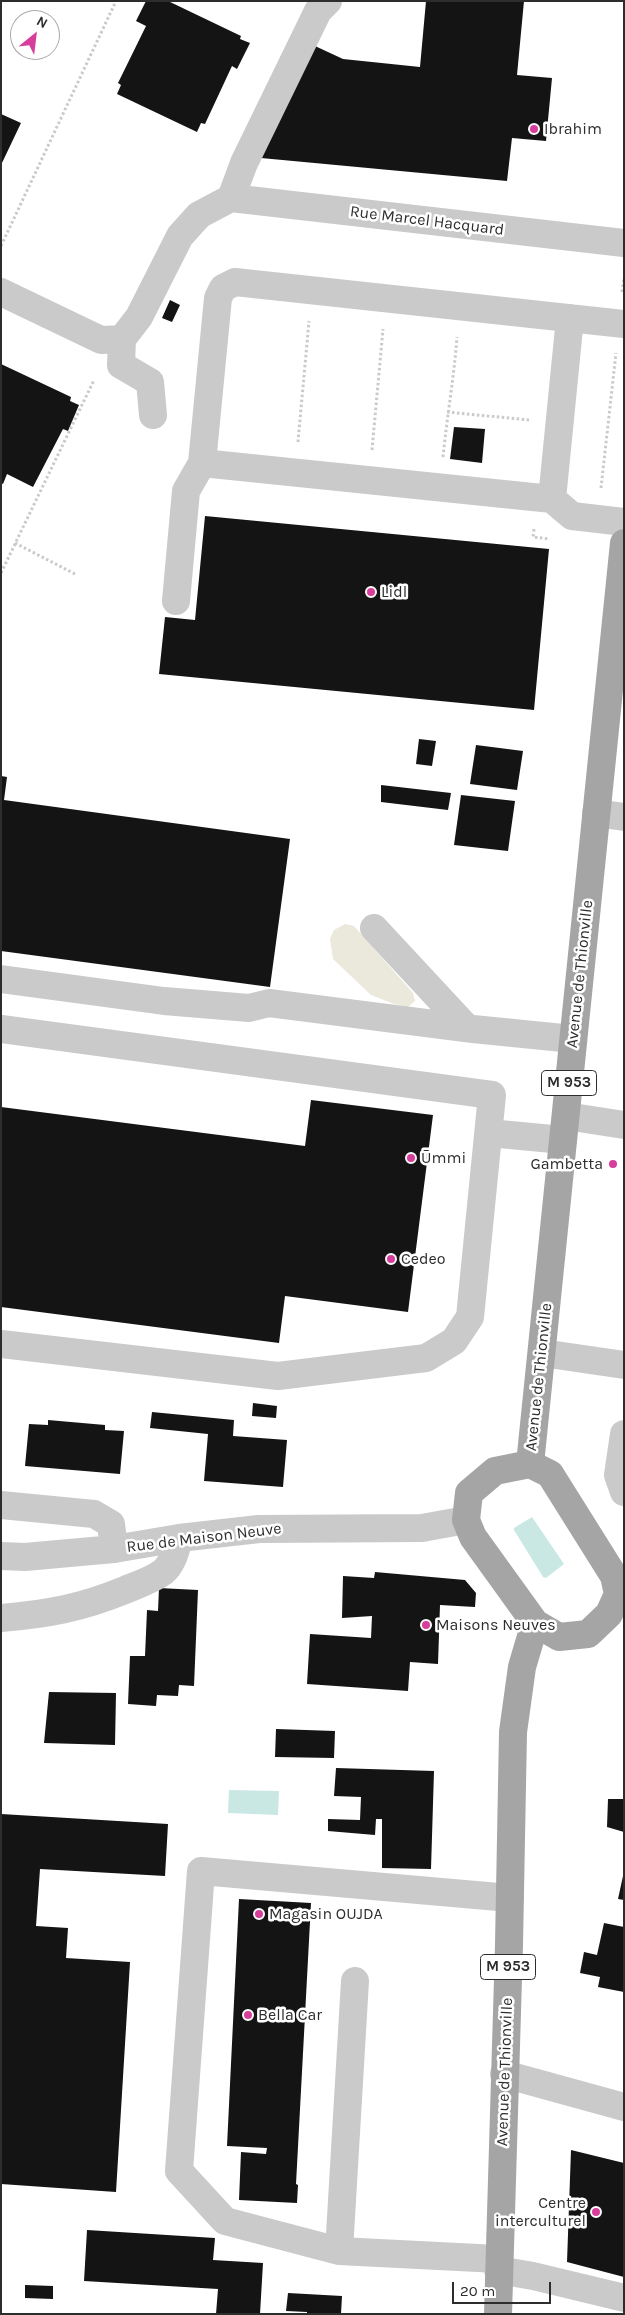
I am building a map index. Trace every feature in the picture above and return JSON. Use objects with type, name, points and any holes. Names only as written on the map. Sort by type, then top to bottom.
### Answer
[{"type":"main road","name":"Avenue de Thionville","points":[[530,1464],[624,544]]},
{"type":"main road","points":[[530,1464],[550,1474],[614,1576],[621,1595],[609,1614],[588,1634],[559,1637],[535,1623],[473,1536],[466,1520],[469,1493],[495,1471],[530,1464]]},
{"type":"main road","name":"Avenue de Thionville","points":[[498,2314],[513,1732],[522,1667],[535,1623]]},
{"type":"street","points":[[111,340],[139,317],[180,236],[199,215],[231,198],[244,163],[318,11],[328,1]]},
{"type":"street","name":"Rue Marcel Hacquard","points":[[231,198],[624,243]]},
{"type":"street","points":[[176,602],[186,491],[202,463],[218,298],[223,288],[235,282],[624,324]]},
{"type":"street","points":[[1,292],[111,340],[121,364],[150,382],[152,415]]},
{"type":"street","points":[[552,499],[570,318]]},
{"type":"street","points":[[202,463],[552,499],[572,516],[624,522]]},
{"type":"street","points":[[596,813],[624,817]]},
{"type":"street","points":[[374,928],[467,1028]]},
{"type":"street","points":[[1,979],[173,1002],[249,1008],[268,1003],[467,1028],[574,1038]]},
{"type":"street","points":[[1,1028],[492,1095],[470,1317],[454,1341],[426,1358],[278,1376],[1,1344]]},
{"type":"street","points":[[489,1133],[624,1125]]},
{"type":"street","points":[[542,1353],[624,1365]]},
{"type":"street","points":[[624,1434],[618,1474],[624,1492]]},
{"type":"street","points":[[1,1505],[94,1514],[110,1524],[114,1549]]},
{"type":"street","name":"Rue de Maison Neuve","points":[[1,1556],[114,1549],[179,1538],[259,1529],[422,1528],[466,1520]]},
{"type":"street","points":[[1,1618],[46,1614],[92,1603],[138,1584],[164,1571],[175,1556],[179,1538]]},
{"type":"street","points":[[510,1898],[201,1871],[179,2171],[225,2221],[339,2251],[498,2265],[533,2276],[624,2298]]},
{"type":"street","points":[[339,2251],[355,1981]]},
{"type":"street","points":[[504,2074],[624,2106]]},
{"type":"path","points":[[1,246],[116,1]]},
{"type":"path","points":[[295,473],[312,290]]},
{"type":"path","points":[[369,480],[386,299]]},
{"type":"path","points":[[442,460],[447,412],[452,394],[460,306]]},
{"type":"path","points":[[1,573],[93,382],[111,340]]},
{"type":"path","points":[[447,412],[534,421]]},
{"type":"path","points":[[15,543],[77,575]]},
{"type":"shaded area","points":[[345,924],[354,926],[413,993],[415,1001],[408,1007],[371,995],[333,959],[330,939],[334,930]]},
{"type":"water","points":[[532,1517],[564,1564],[546,1578],[543,1577],[514,1530],[514,1528]]},
{"type":"water","points":[[229,1790],[279,1791],[278,1815],[228,1813]]},
{"type":"building","points":[[146,1],[168,1],[241,36],[240,39],[250,43],[237,69],[232,66],[205,124],[201,123],[197,132],[117,94],[121,85],[118,83],[146,26],[136,21]]},
{"type":"building","points":[[426,1],[524,1],[517,75],[552,78],[546,141],[512,138],[507,181],[261,158],[315,46],[343,59],[420,67]]},
{"type":"building","points":[[1,114],[21,123],[1,165]]},
{"type":"building","points":[[170,300],[180,305],[172,322],[162,318]]},
{"type":"building","points":[[1,364],[71,397],[70,401],[79,405],[68,431],[63,429],[33,487],[7,474],[3,484],[1,483]]},
{"type":"building","points":[[454,427],[485,429],[482,463],[450,459]]},
{"type":"building","name":"Lidl","points":[[205,516],[549,549],[534,710],[159,674],[165,617],[195,620]]},
{"type":"building","points":[[419,739],[436,741],[432,766],[416,764]]},
{"type":"building","points":[[476,745],[523,751],[517,790],[470,784]]},
{"type":"building","points":[[1,776],[7,777],[4,800],[290,839],[270,987],[1,951]]},
{"type":"building","points":[[381,785],[451,793],[448,810],[381,802]]},
{"type":"building","points":[[461,795],[515,801],[508,851],[454,845]]},
{"type":"building","points":[[311,1100],[433,1115],[408,1312],[285,1296],[279,1343],[1,1307],[1,1107],[305,1146]]},
{"type":"building","points":[[253,1403],[277,1406],[276,1418],[252,1416]]},
{"type":"building","points":[[152,1412],[234,1420],[233,1436],[287,1440],[283,1487],[204,1481],[208,1434],[150,1428]]},
{"type":"building","points":[[48,1420],[105,1425],[105,1430],[124,1431],[120,1474],[25,1466],[29,1424],[48,1425]]},
{"type":"building","points":[[375,1572],[465,1580],[476,1593],[475,1607],[440,1605],[438,1664],[410,1662],[408,1691],[307,1684],[310,1634],[371,1638],[372,1616],[342,1618],[343,1576],[374,1578]]},
{"type":"building","points":[[159,1588],[198,1590],[194,1686],[179,1685],[178,1696],[157,1695],[156,1706],[128,1704],[130,1656],[145,1656],[147,1610],[158,1611]]},
{"type":"building","points":[[49,1692],[116,1693],[115,1745],[44,1743]]},
{"type":"building","points":[[276,1729],[335,1731],[334,1758],[275,1757]]},
{"type":"building","points":[[336,1768],[434,1771],[431,1869],[382,1868],[382,1819],[376,1819],[375,1835],[328,1831],[328,1819],[360,1820],[361,1797],[334,1796]]},
{"type":"building","points":[[608,1799],[624,1799],[624,1832],[607,1827]]},
{"type":"building","points":[[1,1814],[168,1824],[165,1876],[40,1869],[36,1926],[68,1928],[66,1958],[130,1962],[116,2192],[1,2184]]},
{"type":"building","points":[[624,1877],[624,1900],[618,1899]]},
{"type":"building","points":[[239,1899],[311,1903],[296,2184],[298,2185],[297,2203],[239,2200],[241,2152],[266,2154],[267,2148],[227,2146]]},
{"type":"building","points":[[604,1923],[624,1927],[624,1992],[598,1987],[600,1977],[580,1973],[584,1952],[597,1955]]},
{"type":"building","name":"Centre interculturel","points":[[571,2150],[624,2163],[624,2277],[567,2262]]},
{"type":"building","points":[[87,2230],[215,2238],[213,2260],[263,2263],[260,2314],[216,2314],[218,2289],[84,2281]]},
{"type":"building","points":[[25,2285],[53,2286],[53,2299],[25,2298]]},
{"type":"building","points":[[288,2293],[342,2296],[341,2314],[307,2314],[307,2312],[286,2311]]},
{"type":"place","name":"Ibrahim","points":[[534,129]]},
{"type":"place","name":"Lidl","points":[[371,592]]},
{"type":"place","name":"Ūmmi","points":[[411,1158]]},
{"type":"place","name":"Gambetta","points":[[613,1164]]},
{"type":"place","name":"Cedeo","points":[[391,1259]]},
{"type":"place","name":"Maisons Neuves","points":[[426,1625]]},
{"type":"place","name":"Magasin OUJDA","points":[[259,1914]]},
{"type":"place","name":"Bella Car","points":[[248,2015]]},
{"type":"place","name":"Centre interculturel","points":[[596,2212]]}]
